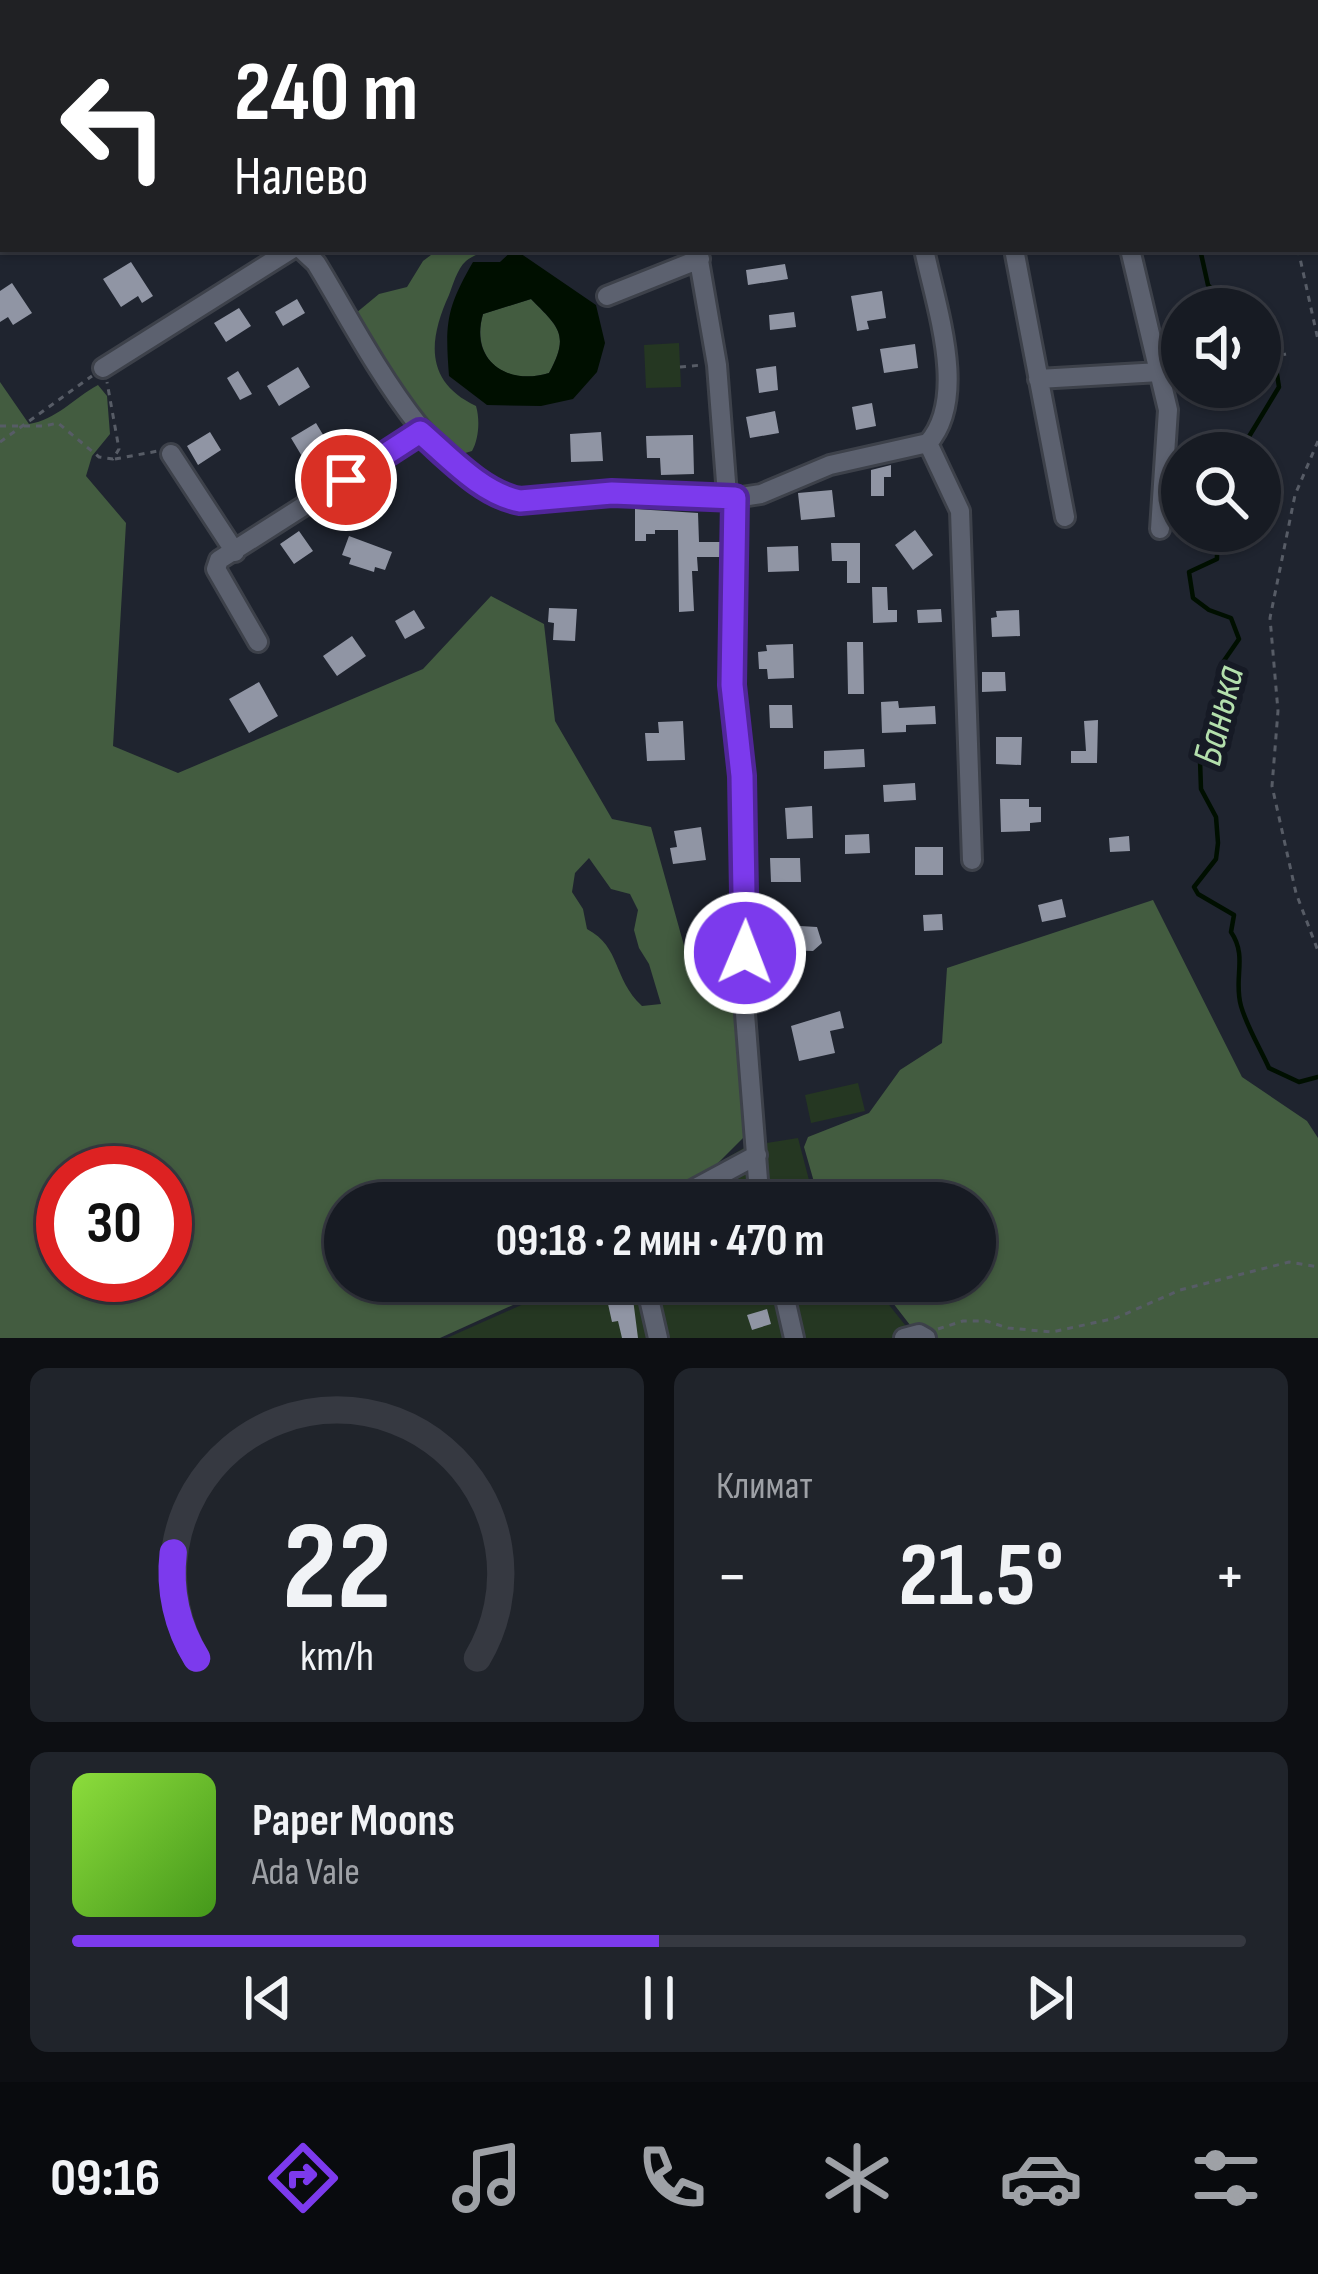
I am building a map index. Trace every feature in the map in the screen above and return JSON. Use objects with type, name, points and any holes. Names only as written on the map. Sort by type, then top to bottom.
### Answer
[{"type":"street","points":[[103,368],[291,252]]},
{"type":"street","points":[[300,252],[316,263],[420,432],[468,474],[507,499],[520,501],[612,493],[761,494],[830,465],[928,443],[946,415],[948,368],[925,252]]},
{"type":"street","points":[[1015,252],[1065,518]]},
{"type":"street","points":[[1131,252],[1168,410],[1160,529]]},
{"type":"street","points":[[607,296],[699,254],[731,497],[732,685],[742,776],[746,917],[743,988],[761,1182]]},
{"type":"street","points":[[1038,379],[1160,373]]},
{"type":"street","points":[[258,642],[216,569],[219,560],[420,432]]},
{"type":"street","points":[[928,443],[960,511],[972,860]]},
{"type":"street","points":[[171,454],[235,552]]},
{"type":"street","points":[[707,1182],[757,1155]]},
{"type":"street","points":[[650,1302],[658,1338]]},
{"type":"street","points":[[786,1302],[794,1338]]},
{"type":"path","points":[[1299,252],[1318,340]]},
{"type":"path","points":[[1281,355],[1286,354]]},
{"type":"path","points":[[680,367],[716,364]]},
{"type":"path","points":[[0,442],[103,368],[116,420],[119,449],[113,459]]},
{"type":"path","points":[[0,425],[58,423],[99,457],[154,451],[171,454]]},
{"type":"path","points":[[1318,441],[1295,495],[1270,618],[1278,711],[1272,786],[1296,892],[1318,951]]},
{"type":"path","points":[[917,1337],[963,1321],[1052,1332],[1116,1318],[1180,1290],[1288,1262],[1318,1268]]},
{"type":"green space","points":[[435,252],[484,252],[460,268],[435,344],[447,385],[476,406],[476,441],[472,451],[462,454],[424,425],[356,313],[379,294],[407,287],[423,261]]},
{"type":"green space","points":[[531,299],[555,325],[559,349],[549,373],[519,376],[495,366],[487,357],[480,331],[483,314]]},
{"type":"green space","points":[[679,343],[681,387],[646,388],[644,345]]},
{"type":"green space","points":[[0,382],[29,424],[56,413],[98,385],[107,396],[110,434],[92,456],[86,476],[126,523],[113,746],[178,773],[423,669],[491,596],[544,624],[555,721],[612,819],[651,827],[690,967],[725,954],[739,959],[733,996],[748,1133],[717,1164],[685,1182],[324,1182],[324,1302],[520,1302],[440,1338],[0,1338]],"holes":[[[589,858],[611,889],[630,894],[638,910],[634,930],[661,1004],[642,1006],[606,945],[587,929],[583,909],[572,892],[575,873]]]},
{"type":"green space","points":[[1153,900],[1242,1077],[1307,1121],[1318,1138],[1318,1338],[936,1338],[928,1329],[910,1325],[892,1302],[996,1302],[996,1182],[814,1182],[804,1147],[808,1137],[869,1113],[900,1070],[942,1043],[947,968]]},
{"type":"green space","points":[[858,1083],[865,1111],[811,1123],[805,1095]]},
{"type":"green space","points":[[798,1138],[810,1182],[686,1182],[747,1146]]},
{"type":"green space","points":[[528,1302],[887,1302],[909,1330],[932,1338],[447,1338]]},
{"type":"shaded area","points":[[511,252],[518,252],[596,305],[605,343],[597,372],[573,399],[541,406],[487,405],[449,376],[452,305],[473,262],[500,262]],"holes":[[[531,299],[555,325],[559,349],[549,373],[519,376],[506,372],[495,366],[482,344],[483,314]]]},
{"type":"building","points":[[131,262],[153,296],[142,303],[138,296],[121,307],[103,279]]},
{"type":"building","points":[[785,264],[788,279],[748,285],[746,270]]},
{"type":"building","points":[[12,283],[32,313],[13,325],[8,317],[0,322],[0,291]]},
{"type":"building","points":[[882,291],[886,318],[867,321],[869,329],[857,331],[851,296]]},
{"type":"building","points":[[297,299],[305,313],[283,326],[275,312]]},
{"type":"building","points":[[239,308],[251,326],[226,342],[214,323]]},
{"type":"building","points":[[794,312],[796,327],[770,330],[769,315]]},
{"type":"building","points":[[915,344],[918,368],[884,373],[880,349]]},
{"type":"building","points":[[776,366],[778,390],[759,393],[756,369]]},
{"type":"building","points":[[298,367],[310,387],[279,406],[267,386]]},
{"type":"building","points":[[238,371],[252,394],[240,400],[227,378]]},
{"type":"building","points":[[872,403],[876,426],[856,430],[852,407]]},
{"type":"building","points":[[775,411],[779,433],[750,438],[746,417]]},
{"type":"building","points":[[316,423],[328,443],[303,458],[291,438]]},
{"type":"building","points":[[210,432],[221,450],[198,465],[187,446]]},
{"type":"building","points":[[601,432],[603,461],[571,462],[570,434]]},
{"type":"building","points":[[693,435],[694,474],[661,475],[660,458],[647,458],[646,436]]},
{"type":"building","points":[[891,465],[891,477],[884,477],[884,496],[871,496],[871,470]]},
{"type":"building","points":[[832,490],[835,517],[801,520],[798,493]]},
{"type":"building","points":[[635,509],[698,513],[699,542],[721,542],[721,557],[697,557],[698,571],[692,571],[694,611],[679,612],[678,530],[655,530],[655,534],[646,534],[646,541],[635,541]]},
{"type":"building","points":[[915,530],[933,555],[913,570],[895,545]]},
{"type":"building","points":[[299,531],[313,551],[294,564],[280,544]]},
{"type":"building","points":[[349,536],[392,552],[385,570],[375,567],[374,572],[349,564],[351,558],[342,555]]},
{"type":"building","points":[[831,543],[860,543],[860,583],[847,583],[847,561],[832,561]]},
{"type":"building","points":[[798,546],[799,571],[768,572],[767,547]]},
{"type":"building","points":[[872,587],[887,587],[888,610],[897,610],[897,622],[873,623]]},
{"type":"building","points":[[549,608],[577,609],[575,641],[553,640]]},
{"type":"building","points":[[941,609],[942,622],[918,623],[917,610]]},
{"type":"building","points":[[414,610],[425,628],[405,639],[395,621]]},
{"type":"building","points":[[1019,610],[1020,636],[992,637],[991,618],[997,617],[996,611]]},
{"type":"building","points":[[352,636],[366,656],[337,676],[323,656]]},
{"type":"building","points":[[847,642],[863,642],[864,694],[848,694]]},
{"type":"building","points":[[793,644],[794,678],[768,679],[767,669],[759,669],[758,652],[767,651],[766,645]]},
{"type":"building","points":[[982,672],[1005,672],[1006,691],[982,692]]},
{"type":"building","points":[[259,682],[278,716],[249,733],[229,699]]},
{"type":"building","points":[[898,701],[899,708],[935,706],[936,724],[906,725],[906,732],[882,733],[881,702]]},
{"type":"building","points":[[769,705],[792,705],[793,728],[770,728]]},
{"type":"building","points":[[1098,720],[1097,763],[1071,763],[1071,751],[1086,751],[1084,721]]},
{"type":"building","points":[[683,721],[685,760],[647,761],[645,733],[659,733],[658,722]]},
{"type":"building","points":[[996,737],[1022,737],[1021,765],[996,764]]},
{"type":"building","points":[[864,749],[865,767],[824,769],[824,751]]},
{"type":"building","points":[[915,783],[916,800],[884,802],[883,785]]},
{"type":"building","points":[[1000,799],[1029,799],[1029,807],[1041,807],[1041,822],[1030,823],[1030,831],[1001,832]]},
{"type":"building","points":[[812,806],[813,838],[787,839],[785,808]]},
{"type":"building","points":[[701,827],[706,860],[673,864],[674,831]]},
{"type":"building","points":[[869,834],[870,853],[845,854],[845,835]]},
{"type":"building","points":[[1129,836],[1130,851],[1110,852],[1109,838]]},
{"type":"building","points":[[915,847],[943,847],[943,875],[915,875]]},
{"type":"building","points":[[770,858],[800,858],[801,882],[771,882]]},
{"type":"building","points":[[1062,899],[1066,917],[1042,922],[1038,905]]},
{"type":"building","points":[[942,914],[943,930],[924,931],[923,915]]},
{"type":"building","points":[[783,925],[817,927],[822,943],[813,951],[781,950]]},
{"type":"building","points":[[840,1011],[844,1028],[830,1031],[835,1053],[799,1061],[791,1026]]},
{"type":"building","points":[[633,1302],[638,1338],[622,1338],[608,1304]]},
{"type":"building","points":[[767,1309],[771,1324],[752,1330],[747,1315]]},
{"type":"waterway","name":"Банька","points":[[1201,252],[1211,288]]},
{"type":"waterway","name":"Банька","points":[[1252,432],[1266,408]]},
{"type":"waterway","name":"Банька","points":[[1217,552],[1217,559],[1189,572],[1193,598],[1231,618],[1239,639],[1221,665],[1217,686],[1223,711],[1218,740],[1200,760],[1201,789],[1216,817],[1218,843],[1216,859],[1194,887],[1234,915],[1231,932],[1239,950],[1241,1006],[1269,1068],[1299,1082],[1318,1077]]},
{"type":"route","points":[[346,480],[420,432],[468,474],[507,499],[612,493],[735,498],[732,685],[742,776],[745,953]]}]
